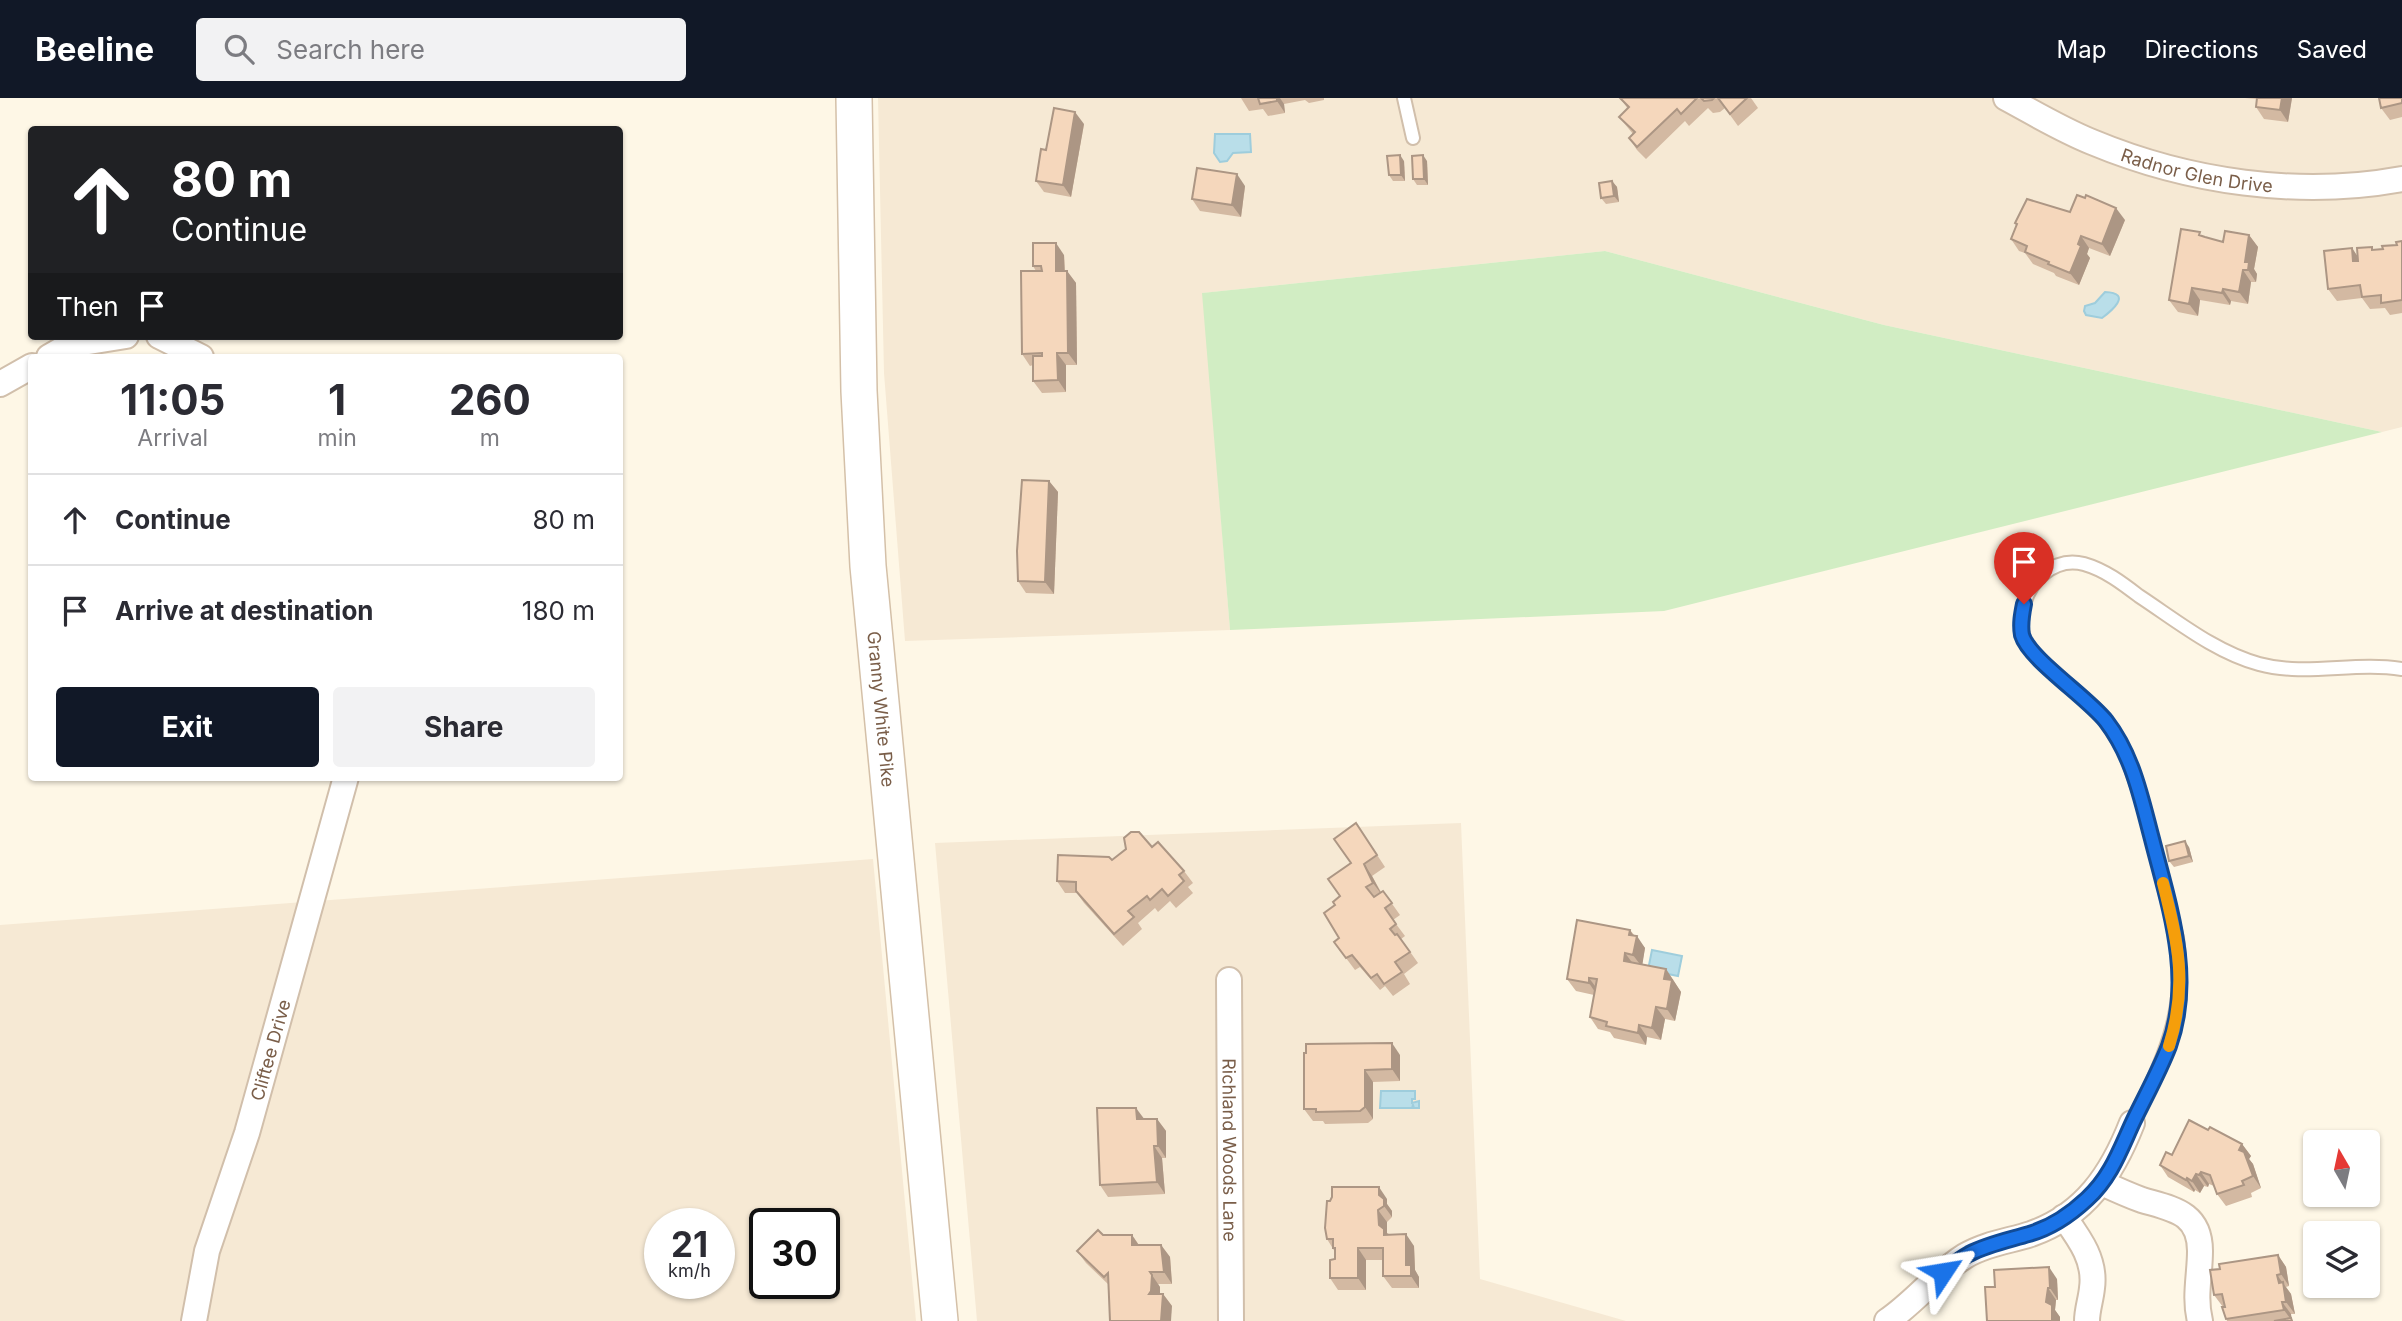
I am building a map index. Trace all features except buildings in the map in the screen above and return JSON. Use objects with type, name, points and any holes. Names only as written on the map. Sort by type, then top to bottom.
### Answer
[{"type":"main road","name":"Granny White Pike","points":[[855,98],[859,391],[868,566],[940,1321]]},
{"type":"street","name":"Radnor Glen Drive","points":[[2006,98],[2094,143],[2146,161],[2196,174],[2298,186],[2350,186],[2402,179]]},
{"type":"street","points":[[53,354],[69,345],[101,340]]},
{"type":"street","points":[[167,340],[195,354]]},
{"type":"street","points":[[0,384],[28,368]]},
{"type":"street","name":"Cliftee Drive","points":[[194,1321],[207,1251],[247,1133],[345,781]]},
{"type":"street","name":"Richland Woods Lane","points":[[1229,980],[1231,1321]]},
{"type":"street","points":[[1887,1321],[1968,1254],[2030,1234],[2064,1217],[2088,1198],[2117,1160],[2132,1124]]},
{"type":"street","points":[[2102,1183],[2127,1194],[2171,1207],[2186,1216],[2196,1228],[2200,1249],[2196,1294],[2200,1321]]},
{"type":"street","points":[[2064,1217],[2082,1243],[2090,1262],[2093,1286],[2087,1321]]},
{"type":"lane","points":[[1404,98],[1413,138]]},
{"type":"lane","points":[[2132,1124],[2164,1058],[2175,1023],[2179,984],[2177,938],[2143,804],[2126,754],[2096,709],[2026,643],[2021,624],[2027,595],[2033,585],[2054,567],[2082,563],[2104,572],[2212,644],[2257,664],[2298,671],[2370,666],[2402,669]]},
{"type":"shaded area","points":[[878,98],[2402,98],[2402,427],[2382,432],[1884,325],[1605,251],[1203,293],[1230,630],[905,641],[884,373]]},
{"type":"shaded area","points":[[1461,823],[1480,1279],[1626,1321],[977,1321],[935,843]]},
{"type":"shaded area","points":[[873,859],[916,1321],[0,1321],[0,925]]},
{"type":"green space","points":[[1605,251],[1884,325],[2382,432],[1664,611],[1230,630],[1202,293]]},
{"type":"water","points":[[1215,134],[1250,134],[1251,152],[1233,153],[1227,161],[1220,162],[1214,153]]},
{"type":"water","points":[[2105,292],[2118,296],[2114,307],[2102,318],[2086,315],[2085,306],[2095,303]]},
{"type":"water","points":[[1652,950],[1682,956],[1678,976],[1648,970]]},
{"type":"water","points":[[1381,1091],[1415,1091],[1412,1103],[1419,1101],[1419,1108],[1414,1108],[1413,1105],[1412,1108],[1380,1108]]},
{"type":"slow traffic","points":[[2163,883],[2179,953],[2179,998],[2169,1046]]},
{"type":"route","points":[[1943,1272],[1968,1254],[2045,1228],[2076,1208],[2096,1190],[2117,1160],[2156,1076],[2177,1016],[2177,938],[2131,766],[2118,740],[2096,709],[2026,643],[2021,624],[2024,604]]}]
